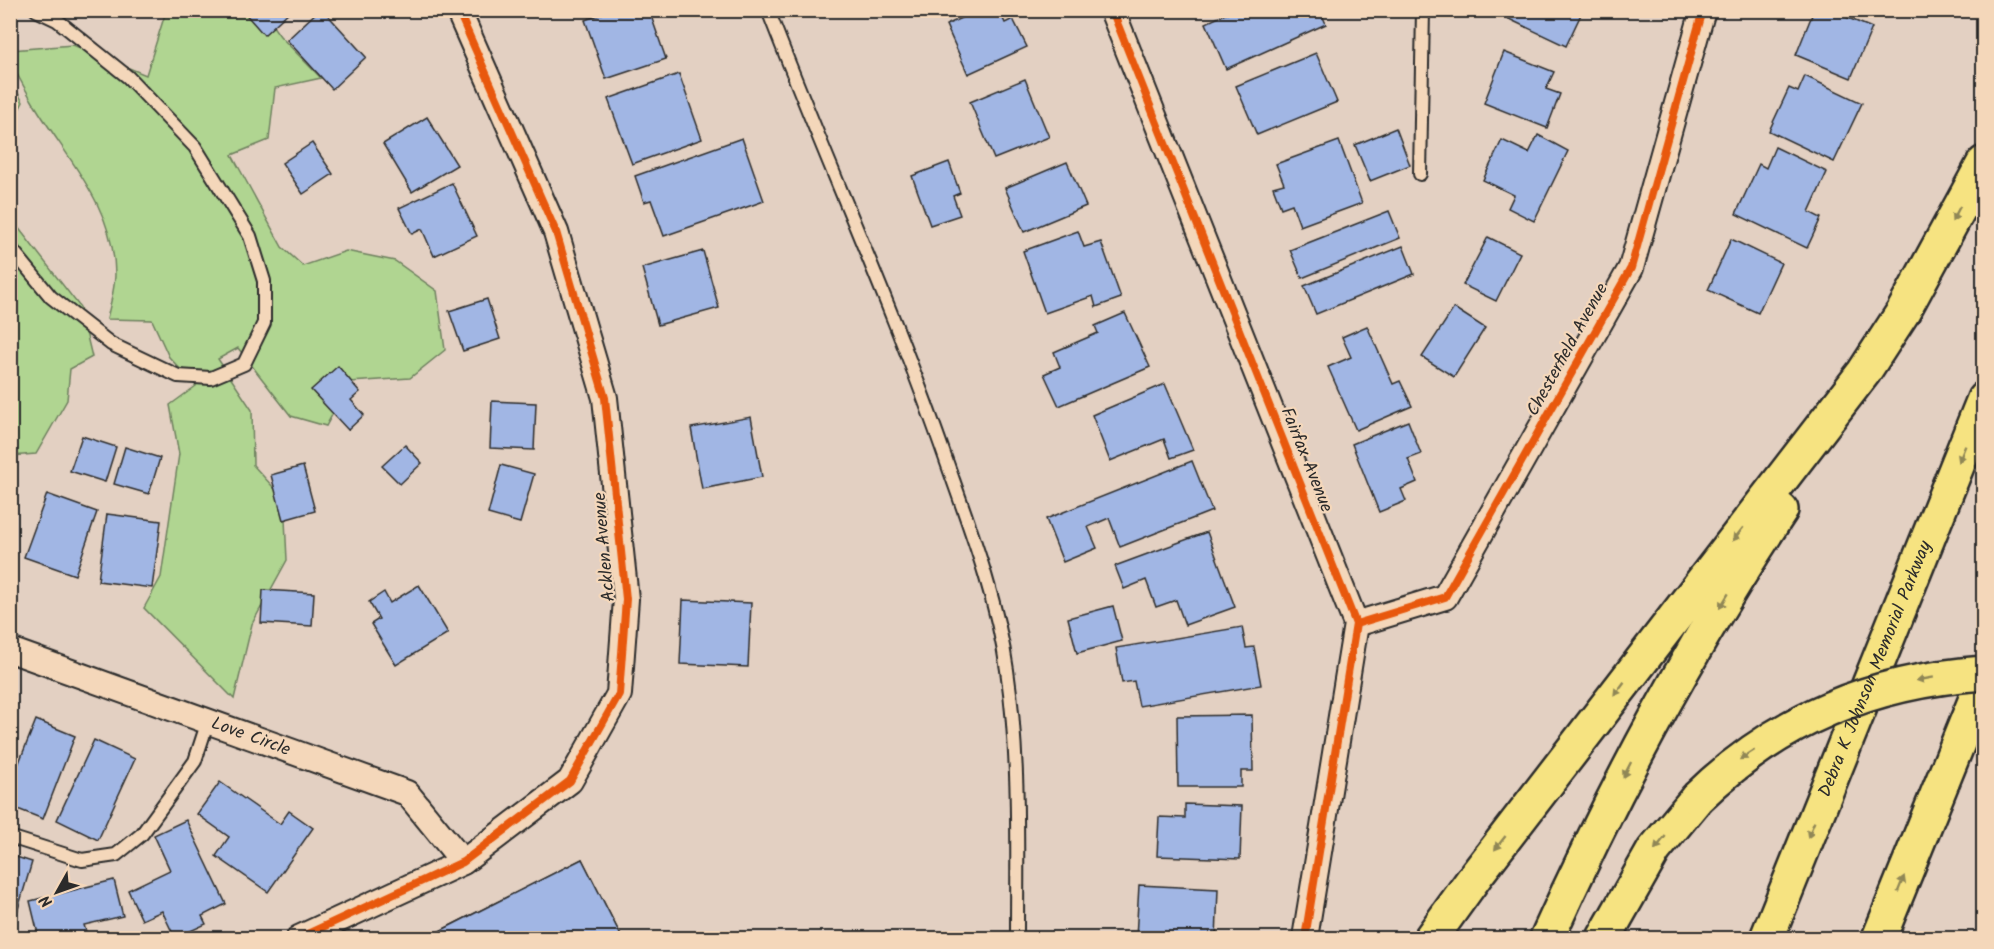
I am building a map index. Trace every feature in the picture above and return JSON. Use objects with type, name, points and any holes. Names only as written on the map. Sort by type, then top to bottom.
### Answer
[{"type":"highway","points":[[1547,939],[1586,851],[1637,750],[1726,597],[1822,448],[1864,372],[1903,312],[1983,163]]},
{"type":"highway","points":[[1431,939],[1477,874],[1864,372]]},
{"type":"highway","name":"Debra K Johnson Memorial Parkway","points":[[1767,939],[1983,399]]},
{"type":"highway","points":[[1604,939],[1654,850],[1697,798],[1738,761],[1769,741],[1847,701],[1903,682],[1983,672]]},
{"type":"highway","points":[[1879,939],[1983,679]]},
{"type":"street","points":[[448,10],[463,20]]},
{"type":"street","name":"Fairfax Avenue","points":[[1112,10],[1356,624]]},
{"type":"street","name":"Chesterfield Avenue","points":[[1356,624],[1445,597],[1596,332],[1631,268],[1703,10]]},
{"type":"street","name":"Acklen Avenue","points":[[299,939],[463,862],[570,781],[619,694],[626,599],[605,398],[556,232],[463,20]]},
{"type":"street","points":[[1305,939],[1356,624]]},
{"type":"street","name":"Love Circle","points":[[12,655],[208,721],[407,793],[463,862]]},
{"type":"lane","points":[[10,247],[51,297],[111,344],[178,376],[211,378],[244,364],[264,324],[264,281],[250,236],[195,147],[128,77],[57,20],[36,10]]},
{"type":"lane","points":[[768,10],[794,81],[910,357],[974,538],[1007,669],[1014,735],[1017,939]]},
{"type":"lane","points":[[1420,174],[1424,10]]},
{"type":"lane","points":[[10,837],[82,860],[116,855],[142,834],[195,761],[208,721]]},
{"type":"green space","points":[[166,11],[262,11],[280,36],[321,78],[275,88],[269,140],[232,155],[282,247],[303,266],[346,251],[395,261],[437,291],[445,350],[410,378],[350,382],[326,426],[291,416],[238,348],[218,359],[252,410],[253,465],[284,499],[287,560],[252,624],[234,699],[144,608],[161,577],[179,454],[170,405],[196,386],[169,357],[152,320],[107,319],[115,274],[106,225],[85,182],[21,81],[11,57],[11,50],[73,45],[146,75]]},
{"type":"green space","points":[[10,81],[23,102],[11,125]]},
{"type":"green space","points":[[10,217],[80,307],[92,357],[70,369],[67,400],[36,454],[11,456]]},
{"type":"building","points":[[242,10],[291,10],[264,35]]},
{"type":"building","points":[[319,10],[323,10],[366,57],[332,89],[287,40]]},
{"type":"building","points":[[612,10],[649,10],[666,59],[606,79],[585,20]]},
{"type":"building","points":[[978,10],[999,10],[1005,23],[1013,19],[1027,47],[968,74],[946,25]]},
{"type":"building","points":[[1234,10],[1320,10],[1326,24],[1226,69],[1206,23]]},
{"type":"building","points":[[1490,10],[1583,10],[1566,46]]},
{"type":"building","points":[[1814,10],[1829,10],[1872,28],[1851,78],[1796,55]]},
{"type":"building","points":[[1504,52],[1554,72],[1546,89],[1560,94],[1547,128],[1484,103]]},
{"type":"building","points":[[1316,53],[1337,102],[1257,135],[1236,86]]},
{"type":"building","points":[[679,74],[702,139],[632,164],[608,99]]},
{"type":"building","points":[[1805,76],[1862,103],[1834,162],[1769,131],[1789,88],[1798,92]]},
{"type":"building","points":[[1025,79],[1049,137],[994,159],[970,102]]},
{"type":"building","points":[[427,117],[457,165],[412,192],[383,144]]},
{"type":"building","points":[[1396,128],[1410,165],[1370,181],[1355,145]]},
{"type":"building","points":[[1538,135],[1568,151],[1534,221],[1508,208],[1514,195],[1483,180],[1502,140],[1529,153]]},
{"type":"building","points":[[742,138],[764,201],[664,236],[651,200],[644,202],[635,176]]},
{"type":"building","points":[[1339,141],[1362,203],[1300,226],[1292,204],[1281,208],[1273,187],[1284,184],[1276,164]]},
{"type":"building","points":[[312,143],[333,174],[303,194],[282,163]]},
{"type":"building","points":[[1775,147],[1827,172],[1809,212],[1821,218],[1807,248],[1736,214],[1759,164],[1766,168]]},
{"type":"building","points":[[949,162],[960,193],[953,196],[960,215],[930,225],[912,176]]},
{"type":"building","points":[[1067,162],[1086,206],[1024,232],[1005,188]]},
{"type":"building","points":[[452,183],[477,236],[434,256],[422,229],[412,234],[399,208]]},
{"type":"building","points":[[1389,211],[1400,238],[1302,278],[1290,250]]},
{"type":"building","points":[[1078,231],[1084,247],[1101,242],[1121,298],[1096,307],[1093,296],[1045,313],[1023,251]]},
{"type":"building","points":[[1488,237],[1520,253],[1496,301],[1463,285]]},
{"type":"building","points":[[1731,239],[1781,263],[1758,313],[1708,290]]},
{"type":"building","points":[[1403,246],[1414,274],[1316,314],[1304,286]]},
{"type":"building","points":[[703,251],[719,308],[658,325],[642,268]]},
{"type":"building","points":[[487,299],[500,339],[463,351],[449,311]]},
{"type":"building","points":[[1454,308],[1485,328],[1454,377],[1422,357]]},
{"type":"building","points":[[1125,313],[1150,367],[1059,406],[1044,374],[1060,367],[1054,352],[1098,333],[1095,326]]},
{"type":"building","points":[[1367,326],[1393,384],[1400,381],[1412,406],[1356,430],[1328,367],[1351,357],[1342,337]]},
{"type":"building","points":[[338,366],[360,392],[351,400],[364,415],[348,430],[311,390]]},
{"type":"building","points":[[1165,384],[1193,450],[1171,458],[1164,439],[1110,461],[1092,415]]},
{"type":"building","points":[[492,401],[536,403],[534,450],[490,448]]},
{"type":"building","points":[[751,417],[762,477],[702,489],[691,428]]},
{"type":"building","points":[[1408,421],[1421,454],[1408,459],[1417,482],[1401,489],[1406,501],[1379,512],[1352,444]]},
{"type":"building","points":[[82,436],[116,447],[105,482],[70,471]]},
{"type":"building","points":[[405,445],[422,463],[400,484],[382,466]]},
{"type":"building","points":[[125,447],[160,458],[149,494],[114,484]]},
{"type":"building","points":[[1192,461],[1212,511],[1120,547],[1109,518],[1088,527],[1097,548],[1063,562],[1046,519]]},
{"type":"building","points":[[501,465],[534,474],[520,523],[488,514]]},
{"type":"building","points":[[303,466],[315,511],[283,520],[271,475]]},
{"type":"building","points":[[47,494],[97,512],[75,575],[24,557]]},
{"type":"building","points":[[107,514],[161,521],[152,588],[98,581]]},
{"type":"building","points":[[1207,532],[1235,607],[1185,625],[1176,600],[1156,607],[1146,580],[1124,589],[1115,566]]},
{"type":"building","points":[[419,585],[448,633],[396,665],[371,624],[379,619],[369,602],[384,592],[390,603]]},
{"type":"building","points":[[263,590],[314,593],[312,626],[261,623]]},
{"type":"building","points":[[683,600],[751,603],[748,667],[680,664]]},
{"type":"building","points":[[1113,606],[1122,641],[1077,653],[1068,618]]},
{"type":"building","points":[[1242,627],[1246,648],[1254,647],[1261,685],[1139,706],[1134,681],[1122,683],[1116,648]]},
{"type":"building","points":[[1252,715],[1253,771],[1241,771],[1241,787],[1178,787],[1177,716]]},
{"type":"building","points":[[36,720],[75,736],[43,819],[10,806],[10,785]]},
{"type":"building","points":[[94,740],[135,759],[98,840],[57,820]]},
{"type":"building","points":[[220,782],[280,824],[289,811],[313,828],[268,892],[216,856],[229,837],[197,814]]},
{"type":"building","points":[[1185,804],[1242,806],[1240,859],[1157,856],[1159,817],[1185,818]]},
{"type":"building","points":[[186,820],[226,904],[202,916],[206,924],[175,938],[162,911],[142,920],[128,890],[170,870],[154,835]]},
{"type":"building","points":[[10,855],[32,862],[10,936]]},
{"type":"building","points":[[582,859],[622,938],[426,938]]},
{"type":"building","points":[[582,859],[622,938],[426,938]]},
{"type":"building","points":[[114,880],[123,916],[84,925],[88,938],[39,938],[30,901]]},
{"type":"building","points":[[1139,885],[1218,889],[1216,938],[1136,938]]},
{"type":"cycle path","points":[[299,938],[463,862],[570,781],[619,694],[626,599],[605,398],[556,232],[458,10]]},
{"type":"cycle path","points":[[1112,10],[1356,624],[1305,938]]},
{"type":"cycle path","points":[[1356,624],[1445,597],[1631,268],[1703,10]]}]
